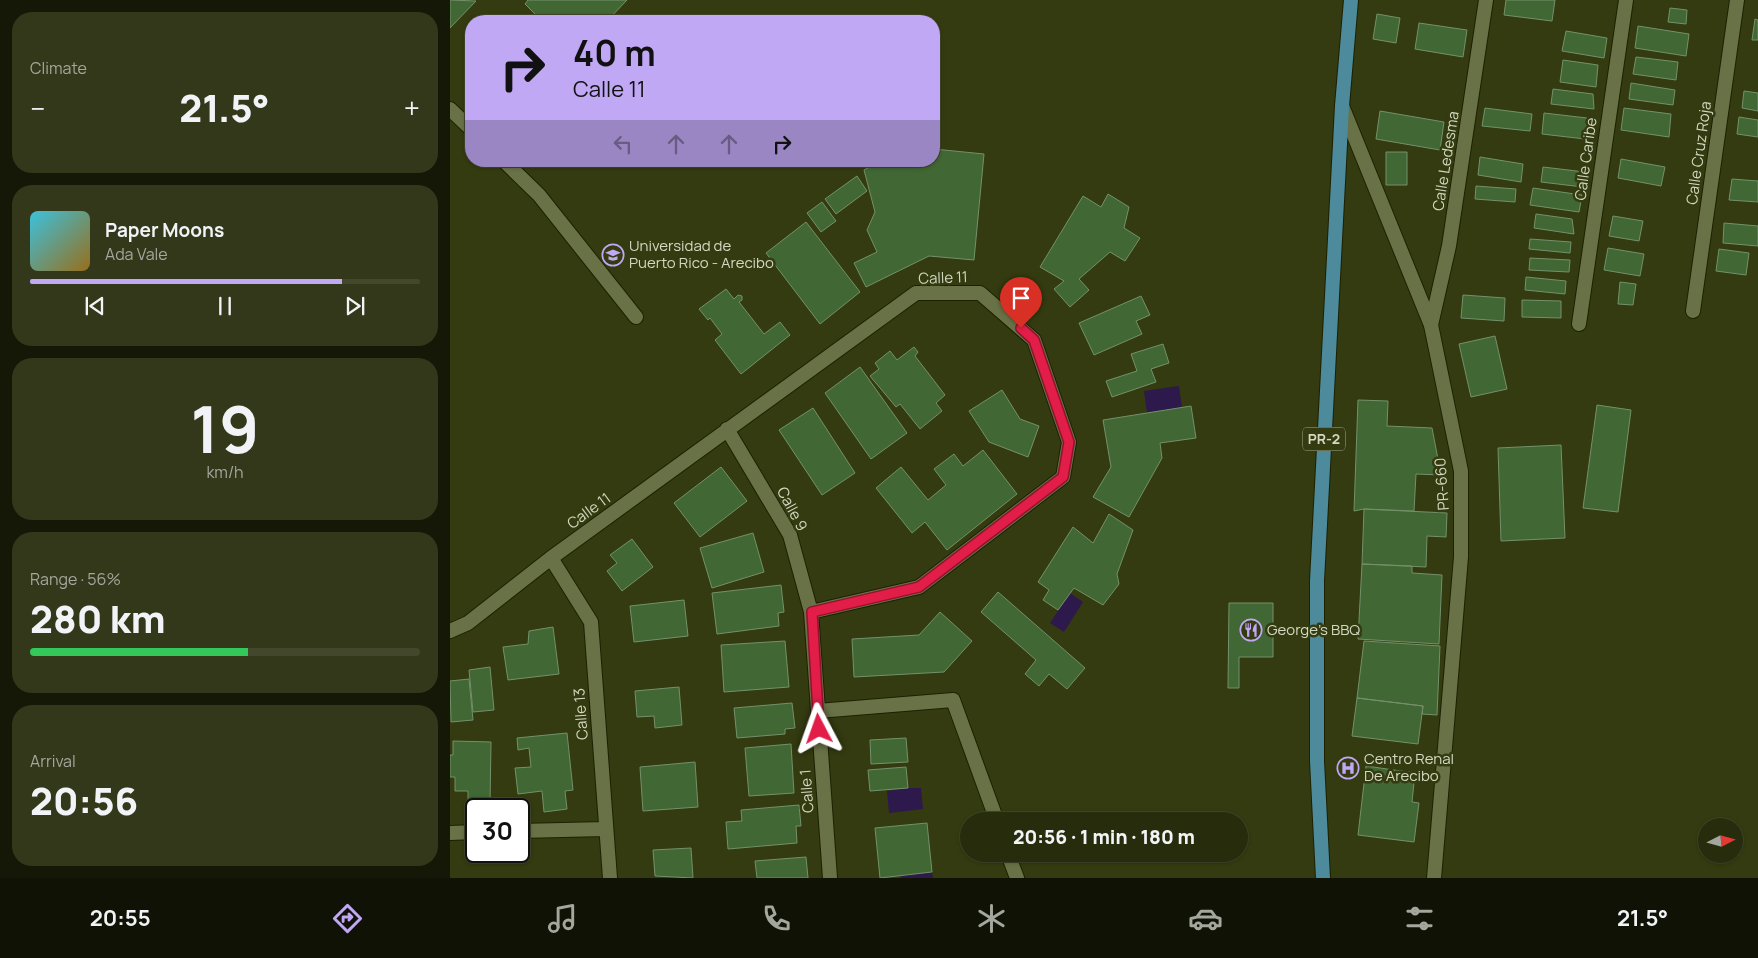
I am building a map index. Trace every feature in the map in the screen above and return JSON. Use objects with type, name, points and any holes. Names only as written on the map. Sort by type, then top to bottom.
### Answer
[{"type":"main road","name":"PR-2","points":[[1323,878],[1317,761],[1317,581],[1342,106],[1351,0]]},
{"type":"street","name":"Calle Ledesma","points":[[1431,325],[1449,246],[1486,0]]},
{"type":"street","name":"Calle Caribe","points":[[1578,324],[1626,0]]},
{"type":"street","name":"Calle Cruz Roja","points":[[1693,311],[1737,0]]},
{"type":"street","name":"PR-660","points":[[1342,106],[1431,325],[1461,471],[1461,557],[1434,878]]},
{"type":"street","points":[[450,109],[465,123]]},
{"type":"street","points":[[510,167],[539,195],[636,317]]},
{"type":"street","name":"Calle 11","points":[[450,631],[468,623],[551,558],[916,293],[980,293],[1034,340],[1069,442],[1063,477],[919,587],[812,612]]},
{"type":"street","name":"Calle 9","points":[[727,429],[790,534],[812,612]]},
{"type":"street","name":"Calle 13","points":[[551,558],[591,622],[610,878]]},
{"type":"street","name":"Calle 1","points":[[812,612],[830,878]]},
{"type":"street","points":[[818,711],[953,700],[994,812]]},
{"type":"street","points":[[530,831],[606,829]]},
{"type":"street","points":[[450,833],[465,832]]},
{"type":"street","points":[[1011,862],[1017,878]]},
{"type":"shaded area","points":[[1179,386],[1182,408],[1147,413],[1144,391]]},
{"type":"shaded area","points":[[1070,593],[1083,602],[1064,632],[1050,623]]},
{"type":"shaded area","points":[[921,788],[923,809],[889,813],[887,791]]},
{"type":"shaded area","points":[[932,872],[933,878],[901,878],[900,875]]},
{"type":"building","points":[[450,0],[476,1],[450,28]]},
{"type":"building","points":[[528,0],[627,0],[613,15],[536,15],[525,4]]},
{"type":"building","points":[[1506,0],[1555,0],[1552,21],[1504,15]]},
{"type":"building","points":[[1670,8],[1687,10],[1686,24],[1668,22]]},
{"type":"building","points":[[1377,14],[1400,18],[1396,43],[1373,39]]},
{"type":"building","points":[[1755,19],[1758,20],[1758,40],[1752,40]]},
{"type":"building","points":[[1419,23],[1467,30],[1463,57],[1415,49]]},
{"type":"building","points":[[1638,26],[1689,34],[1686,56],[1635,48]]},
{"type":"building","points":[[1566,31],[1607,38],[1604,58],[1562,51]]},
{"type":"building","points":[[1636,57],[1678,62],[1676,80],[1633,74]]},
{"type":"building","points":[[1563,60],[1598,65],[1596,87],[1560,82]]},
{"type":"building","points":[[1631,83],[1675,90],[1673,105],[1629,99]]},
{"type":"building","points":[[1553,89],[1593,94],[1594,109],[1551,104]]},
{"type":"building","points":[[1744,91],[1758,93],[1758,111],[1742,108]]},
{"type":"building","points":[[1485,108],[1532,114],[1530,131],[1482,126]]},
{"type":"building","points":[[1624,108],[1671,114],[1669,137],[1621,130]]},
{"type":"building","points":[[1380,111],[1444,122],[1440,150],[1376,139]]},
{"type":"building","points":[[1544,113],[1587,118],[1585,139],[1542,134]]},
{"type":"building","points":[[1739,117],[1758,120],[1758,137],[1737,134]]},
{"type":"building","points":[[940,150],[984,154],[974,260],[929,256],[866,287],[854,263],[877,252],[867,230],[875,212],[864,170],[870,167],[940,167]]},
{"type":"building","points":[[1386,152],[1407,152],[1407,185],[1386,185]]},
{"type":"building","points":[[1480,157],[1523,164],[1521,182],[1478,175]]},
{"type":"building","points":[[1621,159],[1665,167],[1661,186],[1618,178]]},
{"type":"building","points":[[1543,167],[1585,172],[1583,187],[1541,182]]},
{"type":"building","points":[[857,176],[867,191],[836,214],[825,199]]},
{"type":"building","points":[[1732,179],[1758,181],[1758,202],[1729,200]]},
{"type":"building","points":[[1476,186],[1516,189],[1515,202],[1475,199]]},
{"type":"building","points":[[1533,188],[1582,195],[1579,212],[1530,205]]},
{"type":"building","points":[[1108,194],[1129,207],[1124,228],[1140,238],[1125,261],[1110,252],[1079,279],[1089,290],[1070,307],[1054,289],[1064,281],[1040,267],[1083,196],[1101,207]]},
{"type":"building","points":[[822,202],[836,221],[821,232],[807,213]]},
{"type":"building","points":[[1536,214],[1572,219],[1574,234],[1534,228]]},
{"type":"building","points":[[1613,216],[1643,221],[1639,241],[1609,236]]},
{"type":"building","points":[[806,222],[860,292],[820,324],[766,253]]},
{"type":"building","points":[[1724,223],[1758,226],[1758,246],[1723,243]]},
{"type":"building","points":[[1530,239],[1571,242],[1570,253],[1529,249]]},
{"type":"building","points":[[1608,248],[1644,254],[1640,276],[1604,270]]},
{"type":"building","points":[[1719,249],[1749,253],[1746,275],[1716,271]]},
{"type":"building","points":[[1530,258],[1570,260],[1569,272],[1529,270]]},
{"type":"building","points":[[1526,277],[1566,281],[1565,294],[1525,290]]},
{"type":"building","points":[[1620,282],[1636,284],[1633,305],[1618,304]]},
{"type":"building","points":[[726,289],[734,299],[738,295],[742,296],[742,300],[739,302],[764,334],[780,322],[790,335],[741,374],[715,340],[722,334],[710,318],[708,320],[699,309]]},
{"type":"building","points":[[1463,295],[1505,298],[1504,321],[1461,318]]},
{"type":"building","points":[[1141,296],[1150,315],[1136,321],[1142,334],[1094,355],[1079,323]]},
{"type":"building","points":[[1522,300],[1561,301],[1561,318],[1522,317]]},
{"type":"building","points":[[1495,336],[1507,389],[1471,397],[1459,344]]},
{"type":"building","points":[[1163,344],[1169,363],[1151,369],[1156,382],[1112,397],[1106,381],[1137,371],[1131,354]]},
{"type":"building","points":[[914,347],[918,352],[915,356],[945,395],[936,403],[942,411],[920,429],[900,404],[896,407],[870,376],[879,369],[875,363],[890,351],[897,360]]},
{"type":"building","points":[[860,367],[907,433],[871,459],[825,393]]},
{"type":"building","points":[[1002,390],[1020,419],[1039,426],[1028,457],[989,442],[969,411]]},
{"type":"building","points":[[1358,400],[1388,401],[1387,426],[1432,428],[1441,475],[1416,474],[1414,511],[1364,509],[1354,511]]},
{"type":"building","points":[[1597,405],[1631,410],[1618,512],[1583,508]]},
{"type":"building","points":[[1191,406],[1196,438],[1160,443],[1162,458],[1129,517],[1093,497],[1111,467],[1103,420]]},
{"type":"building","points":[[813,408],[855,473],[822,495],[779,430]]},
{"type":"building","points":[[1561,445],[1565,538],[1501,541],[1498,448]]},
{"type":"building","points":[[983,450],[1017,494],[947,550],[925,522],[912,533],[876,488],[901,467],[928,500],[946,485],[934,469],[954,454],[963,466]]},
{"type":"building","points":[[721,467],[747,501],[700,537],[674,503]]},
{"type":"building","points":[[1364,509],[1447,513],[1446,537],[1427,536],[1426,567],[1362,564]]},
{"type":"building","points":[[1109,514],[1133,530],[1117,574],[1119,584],[1103,605],[1074,588],[1058,610],[1043,600],[1049,590],[1038,582],[1073,527],[1093,543]]},
{"type":"building","points":[[753,533],[764,572],[712,588],[700,548]]},
{"type":"building","points":[[632,539],[653,567],[622,591],[607,571],[617,563],[610,555]]},
{"type":"building","points":[[1362,564],[1412,566],[1412,573],[1442,575],[1439,644],[1358,639]]},
{"type":"building","points":[[781,585],[784,612],[778,613],[779,626],[717,634],[712,593]]},
{"type":"building","points":[[998,592],[1085,668],[1067,689],[1049,674],[1039,686],[1025,674],[1036,660],[981,612]]},
{"type":"building","points":[[684,600],[688,636],[634,642],[630,606]]},
{"type":"building","name":"George's BBQ","points":[[1229,603],[1273,603],[1273,657],[1239,657],[1239,688],[1228,688]]},
{"type":"building","points":[[940,612],[972,641],[944,672],[854,677],[852,639],[919,635]]},
{"type":"building","points":[[553,627],[559,674],[508,680],[503,647],[528,644],[529,631]]},
{"type":"building","points":[[785,641],[789,687],[724,692],[721,645]]},
{"type":"building","points":[[1364,641],[1440,646],[1437,715],[1422,714],[1423,706],[1357,698]]},
{"type":"building","points":[[490,667],[494,710],[473,712],[469,670]]},
{"type":"building","points":[[469,679],[473,720],[451,722],[450,681]]},
{"type":"building","points":[[679,687],[682,725],[655,728],[654,716],[637,717],[635,691]]},
{"type":"building","points":[[1357,698],[1423,706],[1418,744],[1352,736]]},
{"type":"building","points":[[792,703],[795,728],[785,729],[785,734],[737,738],[734,708]]},
{"type":"building","points":[[567,733],[573,790],[565,791],[567,809],[544,812],[542,791],[518,794],[515,768],[531,767],[529,748],[518,750],[517,738]]},
{"type":"building","points":[[906,738],[908,762],[871,764],[870,740]]},
{"type":"building","points":[[453,741],[491,742],[490,798],[468,798],[468,791],[455,791],[455,777],[450,777],[450,755],[453,755]]},
{"type":"building","points":[[791,744],[794,793],[749,796],[745,748]]},
{"type":"building","points":[[695,762],[698,807],[643,811],[640,767]]},
{"type":"building","points":[[1366,766],[1415,773],[1412,802],[1419,803],[1414,842],[1358,835]]},
{"type":"building","points":[[906,767],[908,788],[870,791],[868,770]]},
{"type":"building","points":[[799,805],[801,826],[796,826],[797,843],[728,849],[726,822],[742,821],[741,810]]},
{"type":"building","points":[[927,823],[932,872],[880,878],[875,828]]},
{"type":"building","points":[[691,848],[693,878],[655,876],[653,850]]},
{"type":"building","points":[[806,857],[808,878],[757,878],[755,861]]},
{"type":"place","name":"Universidad de Puerto Rico - Arecibo","points":[[613,255]]},
{"type":"place","name":"George's BBQ","points":[[1251,630]]},
{"type":"place","name":"Centro Renal De Arecibo","points":[[1348,768]]},
{"type":"route","points":[[819,729],[812,612],[919,587],[1063,477],[1069,442],[1034,340],[1021,328]]}]
